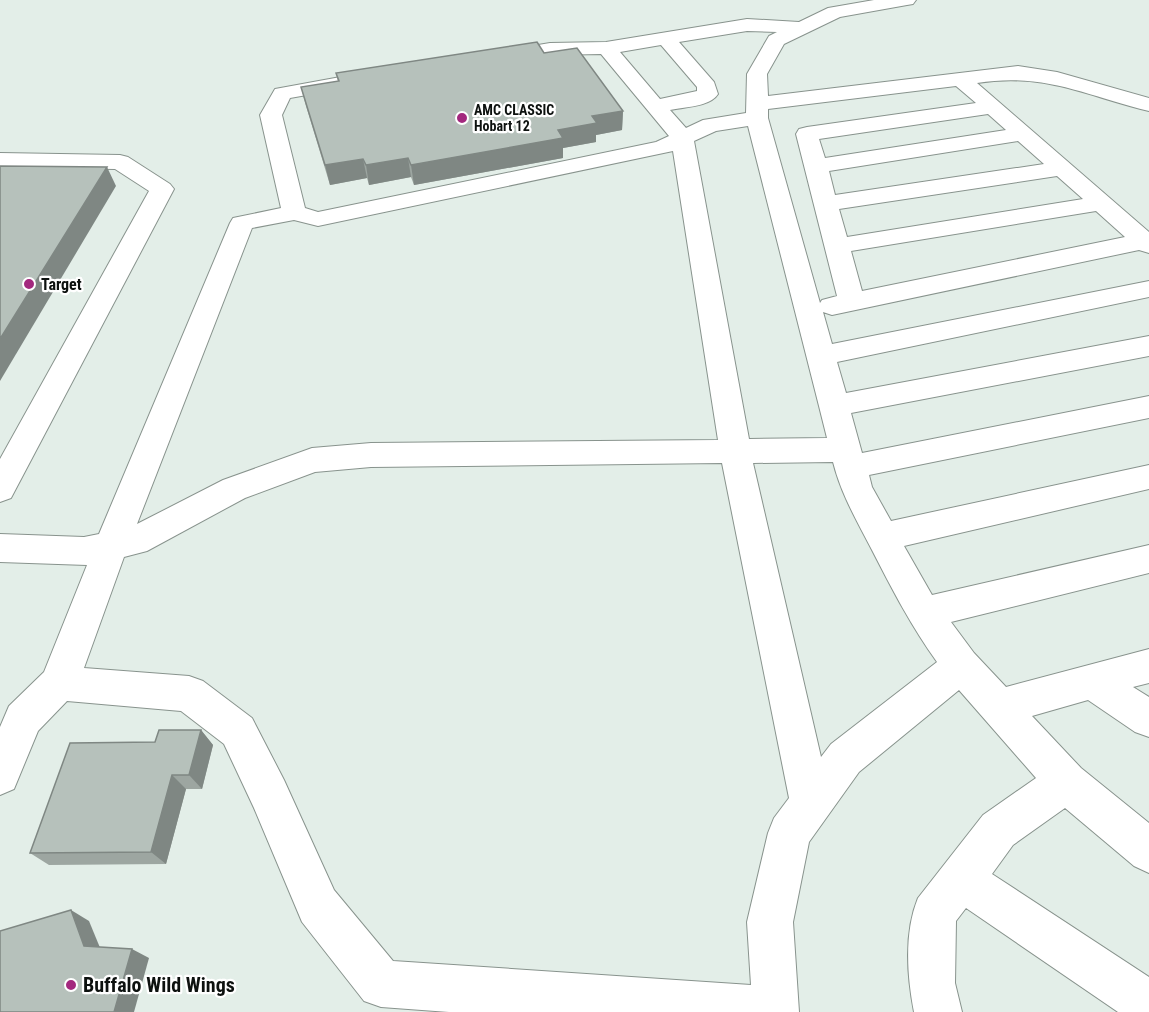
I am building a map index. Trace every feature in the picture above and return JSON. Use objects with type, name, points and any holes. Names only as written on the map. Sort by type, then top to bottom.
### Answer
[{"type":"lane","points":[[907,0],[836,12],[776,40],[757,74],[758,111],[856,487],[923,613],[961,665],[1066,782],[1149,851]]},
{"type":"lane","points":[[473,61],[550,49],[606,48],[747,25],[802,28]]},
{"type":"lane","points":[[655,106],[708,94],[707,86],[665,38]]},
{"type":"lane","points":[[606,48],[682,138],[735,451],[812,803]]},
{"type":"lane","points":[[0,775],[23,719],[59,683],[111,546],[242,223],[294,213],[318,219],[663,147],[711,125],[758,111],[961,79],[1025,73],[1053,77],[1149,105]]},
{"type":"lane","points":[[961,79],[1147,243]]},
{"type":"lane","points":[[294,213],[271,115],[282,93],[361,80]]},
{"type":"lane","points":[[852,302],[807,134],[993,107]]},
{"type":"lane","points":[[816,166],[1023,134]]},
{"type":"lane","points":[[0,160],[120,162],[162,189],[0,489]]},
{"type":"lane","points":[[826,204],[1062,168]]},
{"type":"lane","points":[[837,246],[1102,203]]},
{"type":"lane","points":[[809,310],[1147,243]]},
{"type":"lane","points":[[821,356],[1149,290]]},
{"type":"lane","points":[[834,406],[1149,346]]},
{"type":"lane","points":[[0,548],[84,551],[135,541],[234,489],[312,460],[371,455],[735,451],[849,459],[1149,407]]},
{"type":"lane","points":[[882,537],[1149,477]]},
{"type":"lane","points":[[923,613],[1149,559]]},
{"type":"lane","points":[[59,683],[189,694],[238,730],[318,906],[381,984],[777,1011],[770,922],[789,833],[844,758],[961,665]]},
{"type":"lane","points":[[1000,707],[1149,666]]},
{"type":"lane","points":[[1092,682],[1149,718]]},
{"type":"lane","points":[[938,1012],[932,983],[934,914],[998,830],[1066,782]]},
{"type":"lane","points":[[961,879],[1149,1005]]},
{"type":"building","name":"AMC CLASSIC Hobart 12","points":[[537,42],[544,53],[577,48],[623,111],[592,116],[597,123],[558,130],[563,138],[411,165],[408,158],[366,165],[363,159],[325,165],[301,87],[339,81],[336,73]]},
{"type":"building","name":"Target","points":[[0,166],[107,167],[0,339]]},
{"type":"building","points":[[159,730],[201,730],[189,775],[172,775],[151,852],[30,853],[70,743],[155,742]]},
{"type":"building","name":"Buffalo Wild Wings","points":[[71,910],[84,946],[132,949],[114,1012],[0,1012],[0,931]]},
{"type":"place","name":"AMC CLASSIC Hobart 12","points":[[462,118]]},
{"type":"place","name":"Target","points":[[29,284]]},
{"type":"place","name":"Buffalo Wild Wings","points":[[71,985]]}]
